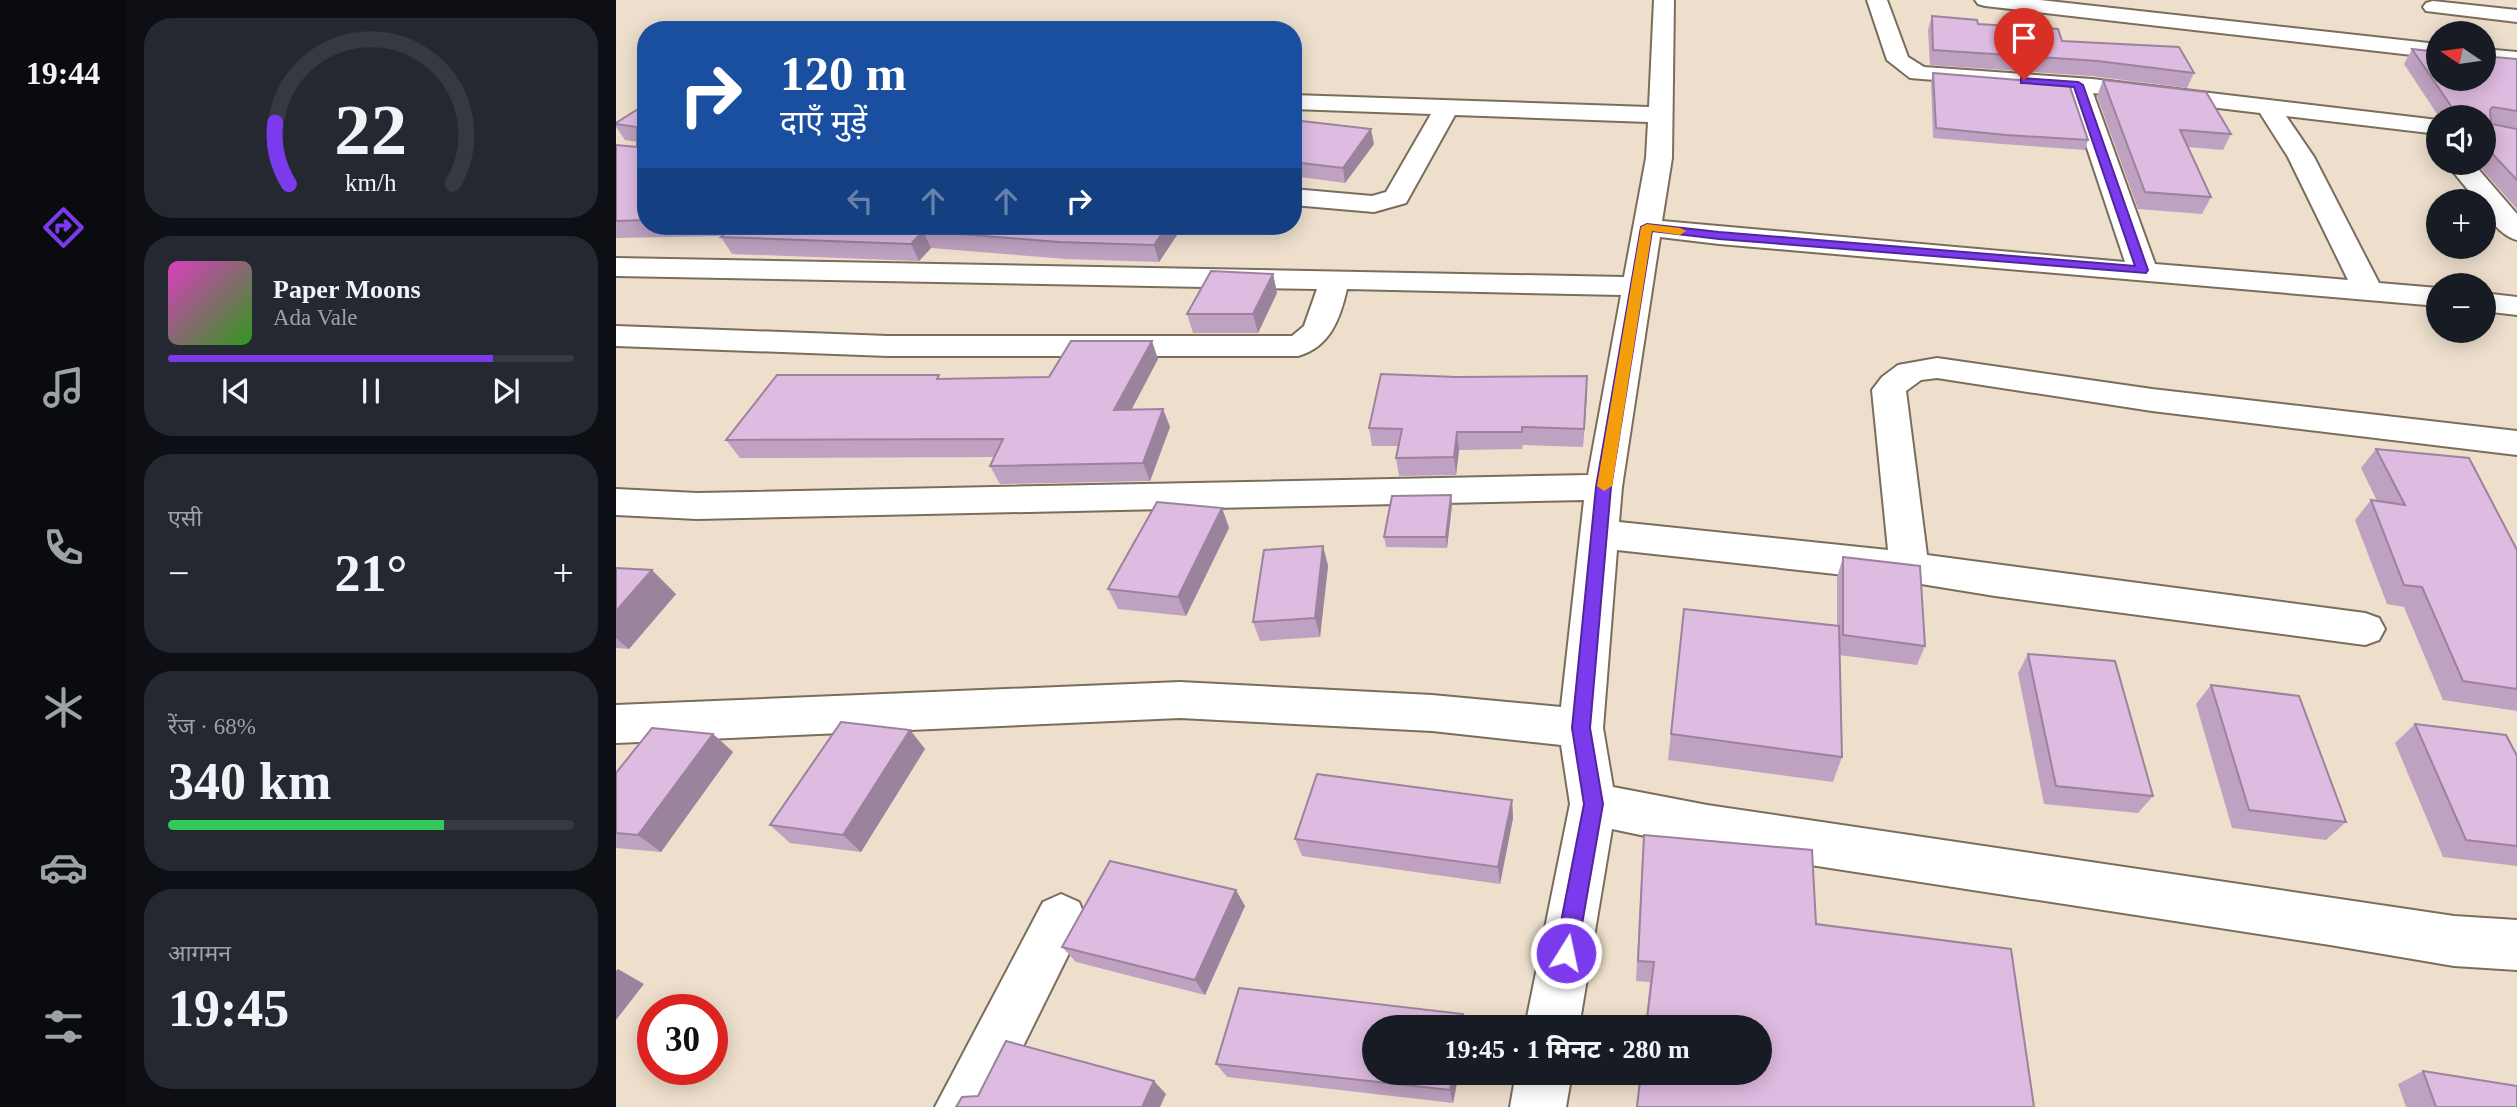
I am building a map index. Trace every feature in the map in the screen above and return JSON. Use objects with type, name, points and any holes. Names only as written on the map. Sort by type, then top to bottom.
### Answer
[{"type":"street","points":[[1554,1015],[1593,804],[1581,728],[1604,487],[1659,158],[1664,0]]},
{"type":"street","points":[[1877,0],[1898,61],[1918,73],[2078,85],[2267,105],[2426,129]]},
{"type":"street","points":[[1985,0],[2426,50]]},
{"type":"street","points":[[2430,4],[2517,16]]},
{"type":"street","points":[[2430,4],[2441,21]]},
{"type":"street","points":[[2496,57],[2517,59]]},
{"type":"street","points":[[2078,85],[2142,270]]},
{"type":"street","points":[[1302,102],[1662,115]]},
{"type":"street","points":[[2267,105],[2301,157],[2368,290]]},
{"type":"street","points":[[1302,198],[1374,204],[1396,197],[1447,108]]},
{"type":"street","points":[[2469,175],[2517,232]]},
{"type":"street","points":[[1647,227],[1719,236],[2426,296]]},
{"type":"street","points":[[616,267],[1637,285]]},
{"type":"street","points":[[616,336],[888,346],[1298,346],[1310,341],[1318,333],[1335,280]]},
{"type":"street","points":[[2496,304],[2517,306]]},
{"type":"street","points":[[1909,567],[1889,390],[1897,379],[1923,368],[2152,400],[2517,443]]},
{"type":"street","points":[[616,502],[697,506],[1604,487]]},
{"type":"street","points":[[1599,534],[1909,567],[1995,581],[2365,629]]},
{"type":"street","points":[[616,723],[1180,700],[1432,713],[1581,728]]},
{"type":"street","points":[[1593,804],[1720,829],[2454,941],[2517,945]]},
{"type":"street","points":[[962,1107],[1060,919]]},
{"type":"street","points":[[1538,1107],[1542,1085]]},
{"type":"building","points":[[1932,16],[1977,20],[1978,24],[2058,29],[2062,41],[2179,47],[2194,73],[2098,61],[1933,50]]},
{"type":"building","points":[[2412,49],[2426,51],[2426,70]]},
{"type":"building","points":[[2496,57],[2517,59],[2517,111],[2496,108],[2496,105],[2450,105],[2440,91],[2496,91]]},
{"type":"building","points":[[1933,73],[2069,84],[2088,140],[1936,128]]},
{"type":"building","points":[[2103,80],[2206,92],[2231,134],[2180,130],[2211,197],[2145,192]]},
{"type":"building","points":[[637,110],[637,127],[616,123]]},
{"type":"building","points":[[1302,121],[1371,129],[1343,168],[1302,163]]},
{"type":"building","points":[[2496,125],[2517,129],[2517,180],[2496,158]]},
{"type":"building","points":[[616,145],[637,147],[637,220],[616,221]]},
{"type":"building","points":[[723,235],[919,235],[911,244],[721,237]]},
{"type":"building","points":[[972,235],[1161,235],[1154,245],[1059,242]]},
{"type":"building","points":[[1211,271],[1273,274],[1253,314],[1187,314]]},
{"type":"building","points":[[1071,341],[1152,341],[1114,410],[1163,409],[1143,463],[990,466],[1003,439],[726,440],[777,375],[939,375],[937,379],[1049,377]]},
{"type":"building","points":[[1381,374],[1456,377],[1587,376],[1584,429],[1522,427],[1522,432],[1457,432],[1454,457],[1396,458],[1402,429],[1369,428]]},
{"type":"building","points":[[2376,449],[2469,458],[2517,550],[2517,689],[2463,681],[2422,587],[2404,585],[2371,500],[2405,505]]},
{"type":"building","points":[[1451,495],[1446,537],[1384,537],[1392,496]]},
{"type":"building","points":[[1157,502],[1222,508],[1178,597],[1108,589]]},
{"type":"building","points":[[1323,546],[1315,618],[1253,622],[1264,550]]},
{"type":"building","points":[[1843,557],[1920,566],[1925,646],[1843,635]]},
{"type":"building","points":[[616,568],[652,570],[616,611]]},
{"type":"building","points":[[1684,609],[1839,626],[1842,757],[1671,734]]},
{"type":"building","points":[[2028,654],[2115,661],[2153,796],[2056,786]]},
{"type":"building","points":[[2211,685],[2299,696],[2346,822],[2249,810]]},
{"type":"building","points":[[841,722],[910,730],[843,835],[770,825]]},
{"type":"building","points":[[2415,724],[2506,735],[2517,756],[2517,846],[2466,840]]},
{"type":"building","points":[[652,728],[713,734],[638,835],[616,833],[616,773]]},
{"type":"building","points":[[1317,774],[1512,800],[1498,867],[1295,839]]},
{"type":"building","points":[[1644,835],[1812,850],[1816,924],[2011,949],[2034,1107],[1637,1107],[1640,1085],[1772,1085],[1772,1015],[1647,1015],[1654,962],[1638,961]]},
{"type":"building","points":[[1110,861],[1236,890],[1195,980],[1062,947]]},
{"type":"building","points":[[1239,988],[1463,1014],[1362,1015],[1362,1080],[1216,1064]]},
{"type":"building","points":[[1006,1041],[1154,1081],[1142,1107],[956,1107],[962,1097],[978,1096]]},
{"type":"building","points":[[2423,1071],[2517,1086],[2517,1107],[2436,1107]]},
{"type":"building","points":[[1405,1085],[1451,1085],[1450,1090]]},
{"type":"slow traffic","points":[[1604,486],[1647,227],[1680,231]]},
{"type":"route","points":[[1566,953],[1593,804],[1581,728],[1604,487],[1647,227],[1719,236],[2142,270],[2078,85],[2024,80]]}]
